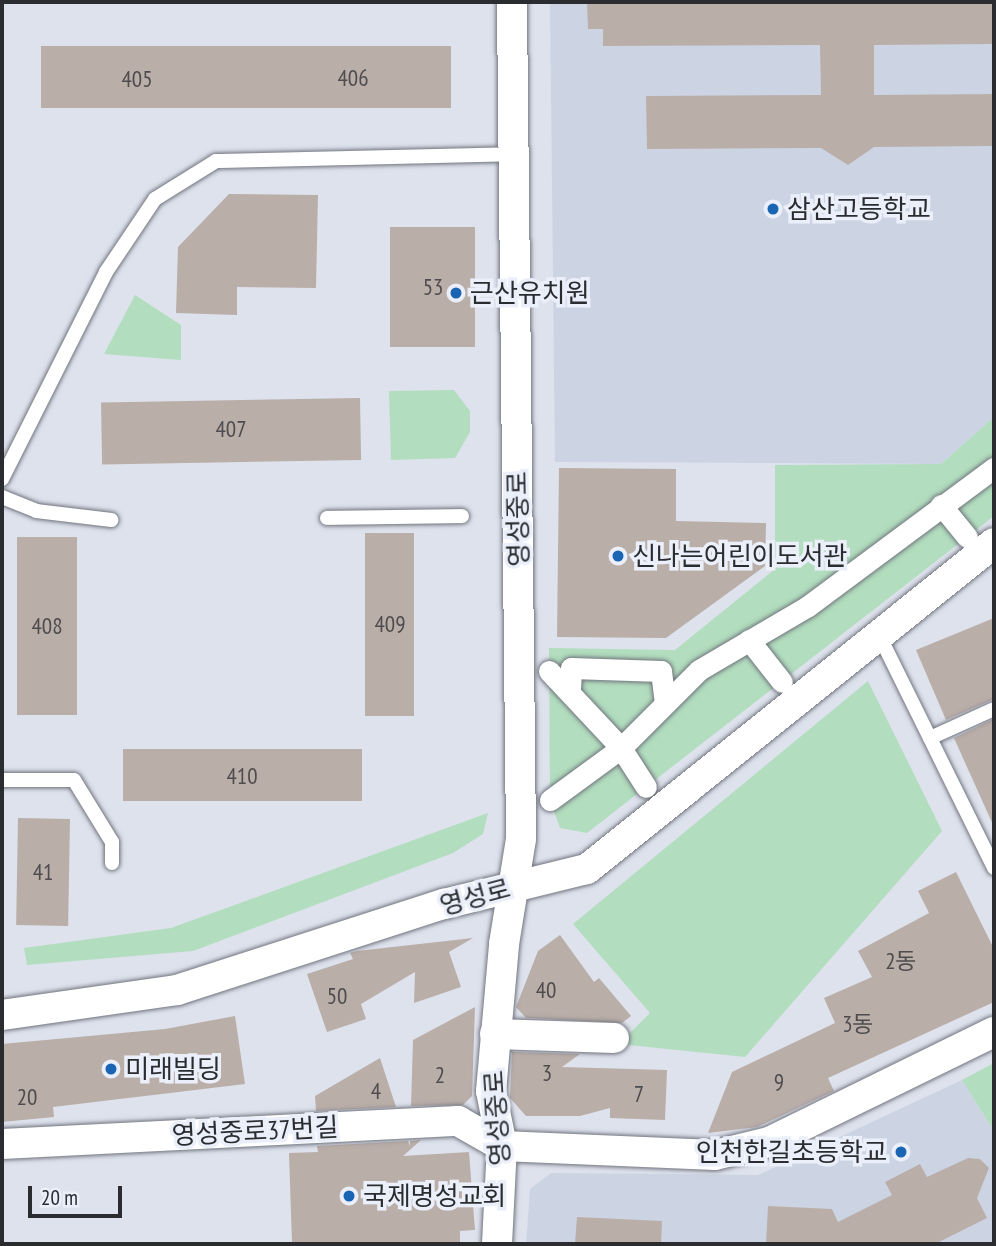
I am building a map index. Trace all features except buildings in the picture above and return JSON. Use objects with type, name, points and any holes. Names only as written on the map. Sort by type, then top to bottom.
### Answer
[{"type":"street","name":"영성중로","points":[[497,1244],[502,1146],[491,1091],[495,1034],[521,839],[512,2]]},
{"type":"street","points":[[550,800],[621,748],[699,670],[808,606],[994,468]]},
{"type":"street","points":[[941,505],[981,540]]},
{"type":"street","name":"영성로","points":[[2,1015],[177,990],[513,887],[587,869],[879,635],[981,540]]},
{"type":"street","points":[[749,640],[782,682]]},
{"type":"street","points":[[570,689],[571,668],[661,671],[665,704]]},
{"type":"street","points":[[550,671],[570,689],[621,748],[646,787]]},
{"type":"street","points":[[502,1146],[729,1152],[769,1142],[994,1032]]},
{"type":"street","name":"영성중로","points":[[495,1034],[614,1038]]},
{"type":"street","name":"영성중로37번길","points":[[2,1144],[458,1121],[502,1146]]},
{"type":"lane","points":[[2,479],[106,272],[155,199],[216,161],[514,154]]},
{"type":"lane","points":[[2,497],[36,511],[111,520]]},
{"type":"lane","points":[[327,518],[462,516]]},
{"type":"lane","points":[[879,635],[994,868]]},
{"type":"lane","points":[[930,738],[994,709]]},
{"type":"lane","points":[[2,780],[74,780],[112,842],[113,863]]},
{"type":"shaded area","name":"삼산고등학교","points":[[550,2],[994,2],[994,417],[941,464],[555,462]]},
{"type":"shaded area","name":"인천한길초등학교","points":[[962,1080],[994,1131],[994,1244],[526,1244],[530,1189],[551,1173],[758,1175]]},
{"type":"green space","points":[[135,295],[181,325],[181,360],[104,354]]},
{"type":"green space","points":[[454,390],[470,411],[470,432],[455,458],[391,460],[389,391]]},
{"type":"green space","points":[[994,417],[994,516],[587,833],[560,828],[550,800],[549,648],[675,650],[775,569],[775,465],[941,464]]},
{"type":"green space","points":[[868,681],[942,831],[745,1057],[619,1044],[650,1013],[573,924]]},
{"type":"green space","points":[[488,813],[483,834],[453,853],[193,951],[27,965],[24,948],[171,928]]},
{"type":"green space","points":[[994,1063],[994,1131],[962,1080]]},
{"type":"place","name":"삼산고등학교","points":[[773,209]]},
{"type":"place","name":"근산유치원","points":[[456,293]]},
{"type":"place","name":"신나는어린이도서관","points":[[618,556]]},
{"type":"place","name":"미래빌딩","points":[[111,1069]]},
{"type":"place","name":"인천한길초등학교","points":[[901,1152]]},
{"type":"place","name":"국제명성교회","points":[[349,1196]]}]
